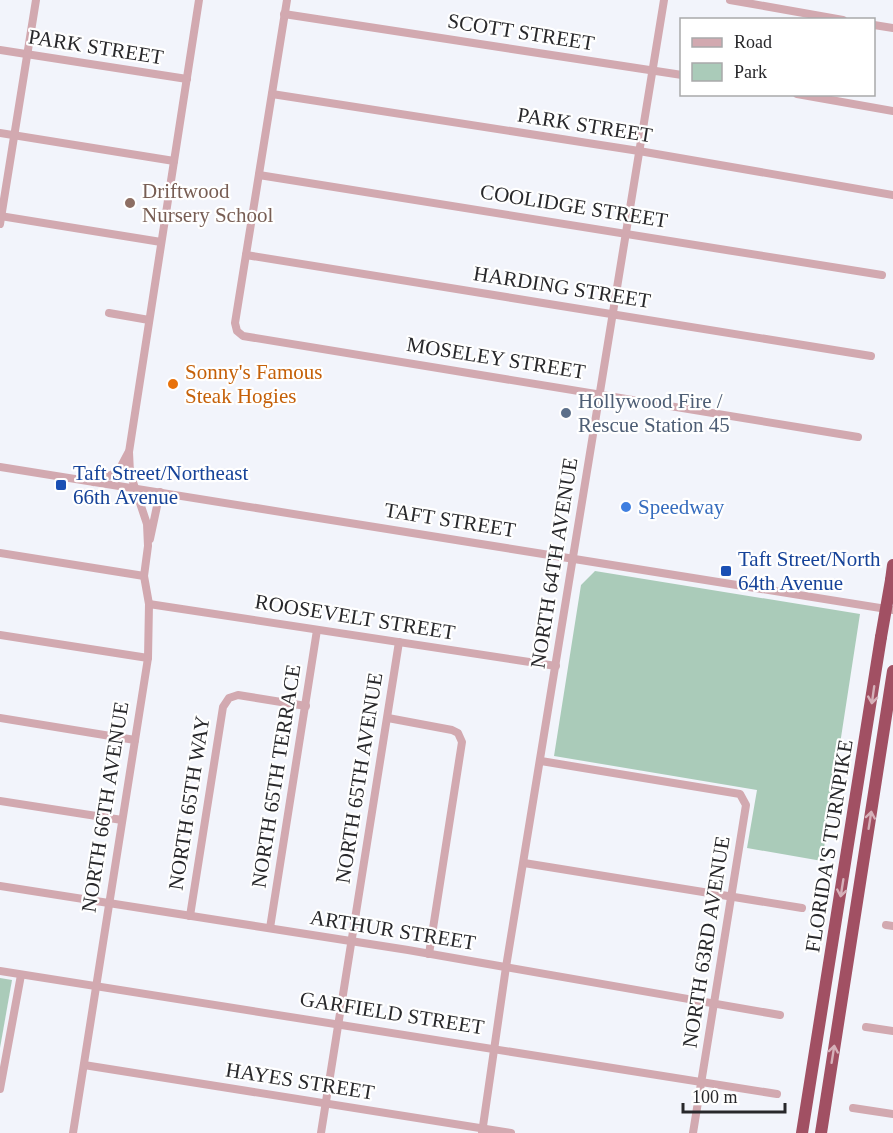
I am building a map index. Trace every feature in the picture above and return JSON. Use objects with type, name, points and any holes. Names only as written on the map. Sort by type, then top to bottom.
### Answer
[{"type":"highway","name":"FLORIDA'S TURNPIKE","points":[[802,1133],[893,565]]},
{"type":"highway","name":"FLORIDA'S TURNPIKE","points":[[821,1133],[893,671]]},
{"type":"street","points":[[36,0],[0,218],[161,242]]},
{"type":"street","points":[[94,482],[118,472],[129,452],[199,0]]},
{"type":"street","points":[[246,255],[287,0]]},
{"type":"street","name":"NORTH 64TH AVENUE","points":[[482,1130],[506,967],[664,0]]},
{"type":"street","points":[[730,0],[832,18]]},
{"type":"street","name":"SCOTT STREET","points":[[284,14],[680,75]]},
{"type":"street","points":[[875,25],[893,28]]},
{"type":"street","name":"PARK STREET","points":[[0,50],[187,79]]},
{"type":"street","name":"PARK STREET","points":[[272,94],[639,151],[893,195]]},
{"type":"street","points":[[809,96],[893,111]]},
{"type":"street","points":[[0,133],[174,161]]},
{"type":"street","name":"COOLIDGE STREET","points":[[259,175],[626,232],[882,275]]},
{"type":"street","name":"HARDING STREET","points":[[246,255],[871,356]]},
{"type":"street","name":"MOSELEY STREET","points":[[246,255],[235,323],[237,331],[243,336],[858,436]]},
{"type":"street","points":[[109,313],[149,320]]},
{"type":"street","name":"NORTH 66TH AVENUE","points":[[73,1133],[148,658],[149,604],[144,576],[148,546],[147,524],[135,488],[129,452]]},
{"type":"street","name":"TAFT STREET","points":[[0,467],[574,557],[893,610]]},
{"type":"street","points":[[148,546],[160,492]]},
{"type":"street","points":[[0,553],[144,576]]},
{"type":"street","name":"ROOSEVELT STREET","points":[[149,604],[556,666]]},
{"type":"street","name":"NORTH 65TH TERRACE","points":[[270,928],[317,630]]},
{"type":"street","points":[[0,635],[148,658]]},
{"type":"street","name":"NORTH 65TH AVENUE","points":[[321,1133],[399,642]]},
{"type":"street","name":"NORTH 65TH WAY","points":[[190,916],[223,707],[229,698],[238,695],[306,706]]},
{"type":"street","points":[[0,718],[135,740]]},
{"type":"street","points":[[388,718],[452,730],[458,734],[462,742],[429,954]]},
{"type":"street","name":"NORTH 63RD AVENUE","points":[[541,761],[740,794],[746,805],[693,1133]]},
{"type":"street","points":[[0,801],[122,820]]},
{"type":"street","points":[[524,863],[732,899],[802,908]]},
{"type":"street","name":"ARTHUR STREET","points":[[0,886],[351,941],[780,1015]]},
{"type":"street","name":"GARFIELD STREET","points":[[0,971],[495,1047],[777,1094]]},
{"type":"street","points":[[0,1089],[21,975]]},
{"type":"street","points":[[866,1027],[893,1031]]},
{"type":"street","name":"HAYES STREET","points":[[84,1065],[511,1133]]},
{"type":"street","points":[[853,1108],[893,1114]]},
{"type":"green space","points":[[595,571],[860,614],[822,861],[747,848],[757,790],[554,756],[581,585]]},
{"type":"green space","points":[[0,978],[12,980],[0,1048]]},
{"type":"place","name":"Driftwood Nursery School","points":[[130,203]]},
{"type":"place","name":"Sonny's Famous Steak Hogies","points":[[173,384]]},
{"type":"place","name":"Hollywood Fire / Rescue Station 45","points":[[566,413]]},
{"type":"place","name":"Taft Street/Northeast 66th Avenue","points":[[61,485]]},
{"type":"place","name":"Speedway","points":[[626,507]]},
{"type":"place","name":"Taft Street/North 64th Avenue","points":[[726,571]]}]
